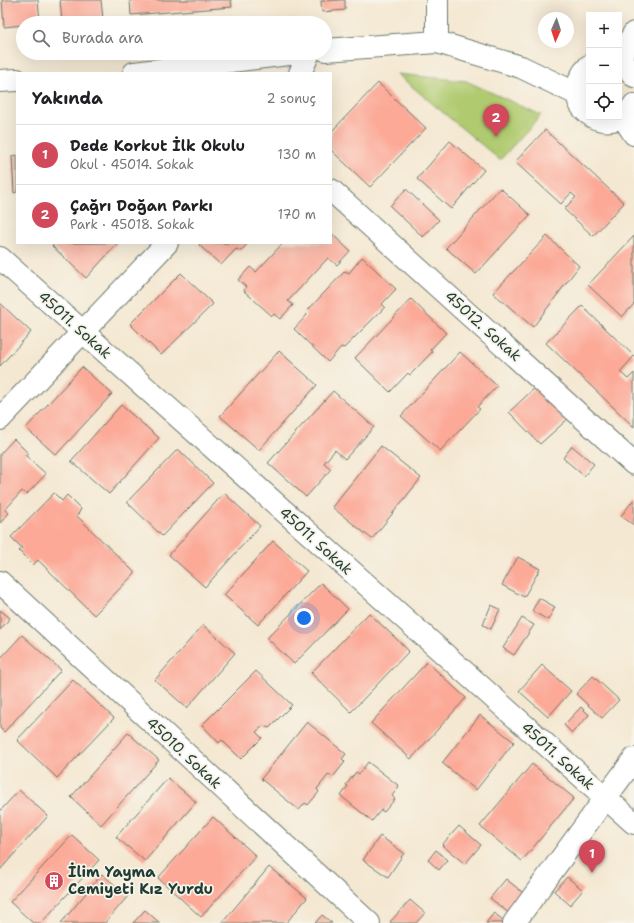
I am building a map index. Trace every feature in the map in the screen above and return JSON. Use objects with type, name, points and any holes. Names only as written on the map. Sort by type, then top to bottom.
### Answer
[{"type":"street","points":[[437,0],[437,42]]},
{"type":"street","points":[[622,54],[634,32]]},
{"type":"street","points":[[332,50],[437,42],[521,67],[577,94]]},
{"type":"street","points":[[142,72],[240,60]]},
{"type":"street","points":[[300,72],[306,60]]},
{"type":"street","points":[[622,64],[626,66],[634,76]]},
{"type":"street","points":[[586,69],[582,74],[578,84],[577,94],[580,103],[586,110]]},
{"type":"street","points":[[0,81],[16,80]]},
{"type":"street","points":[[601,120],[614,120]]},
{"type":"street","name":"45012. Sokak","points":[[332,191],[634,464]]},
{"type":"street","points":[[0,419],[166,244]]},
{"type":"street","name":"45011. Sokak","points":[[0,258],[81,332],[634,823]]},
{"type":"street","name":"45010. Sokak","points":[[0,582],[369,923]]},
{"type":"street","points":[[514,923],[634,759]]},
{"type":"green space","points":[[397,74],[466,81],[541,115],[500,160]]},
{"type":"building","points":[[2,0],[38,0],[39,16],[16,16],[16,26],[4,27]]},
{"type":"building","points":[[60,0],[101,0],[103,16],[61,16]]},
{"type":"building","points":[[130,0],[231,0],[232,7],[131,15]]},
{"type":"building","points":[[345,0],[345,10],[322,12],[321,1]]},
{"type":"building","points":[[378,83],[426,128],[370,187],[332,151],[332,131]]},
{"type":"building","points":[[545,130],[624,203],[593,236],[564,209],[576,197],[571,193],[561,204],[515,162]]},
{"type":"building","points":[[450,141],[484,170],[451,209],[417,179]]},
{"type":"building","points":[[16,155],[16,192],[14,193],[12,156]]},
{"type":"building","points":[[500,188],[530,215],[476,274],[446,248]]},
{"type":"building","points":[[406,189],[439,220],[423,237],[390,206]]},
{"type":"building","points":[[332,234],[350,251],[337,265],[328,258],[288,301],[293,305],[280,319],[274,314],[272,316],[244,291],[246,287],[238,280],[250,267],[256,272],[282,244],[332,244]]},
{"type":"building","points":[[547,236],[579,266],[533,327],[493,293]]},
{"type":"building","points":[[634,236],[634,304],[622,317],[588,285]]},
{"type":"building","points":[[54,244],[117,244],[86,278],[52,246]]},
{"type":"building","points":[[247,244],[241,251],[236,249],[221,265],[199,245]]},
{"type":"building","points":[[362,257],[396,289],[382,304],[385,307],[344,348],[341,347],[328,362],[294,329],[307,315],[305,313],[345,271],[349,273]]},
{"type":"building","points":[[181,273],[213,304],[161,355],[130,324]]},
{"type":"building","points":[[411,299],[446,333],[430,350],[432,352],[410,375],[408,373],[390,392],[355,358]]},
{"type":"building","points":[[0,303],[31,332],[0,366]]},
{"type":"building","points":[[582,306],[634,356],[620,372],[628,379],[634,373],[634,427],[546,343]]},
{"type":"building","points":[[279,351],[317,385],[259,450],[220,416]]},
{"type":"building","points":[[460,352],[497,386],[477,407],[480,409],[440,451],[401,416]]},
{"type":"building","points":[[82,367],[112,394],[56,455],[26,428]]},
{"type":"building","points":[[539,384],[570,417],[540,444],[509,412]]},
{"type":"building","points":[[333,391],[374,427],[345,459],[335,450],[324,463],[331,469],[306,497],[268,463]]},
{"type":"building","points":[[121,405],[159,438],[109,494],[71,461]]},
{"type":"building","points":[[14,439],[28,453],[25,455],[46,474],[26,495],[22,491],[5,510],[9,513],[0,523],[0,454]]},
{"type":"building","points":[[381,446],[421,478],[372,539],[332,507]]},
{"type":"building","points":[[572,446],[594,464],[584,476],[563,458]]},
{"type":"building","points":[[178,449],[213,483],[162,536],[127,502]]},
{"type":"building","points":[[54,493],[62,501],[67,495],[81,509],[77,516],[135,573],[94,615],[38,560],[33,565],[19,551],[22,548],[11,537]]},
{"type":"building","points":[[224,493],[260,526],[205,587],[169,555]]},
{"type":"building","points":[[634,499],[634,525],[621,516]]},
{"type":"building","points":[[273,541],[307,571],[258,625],[224,595]]},
{"type":"building","points":[[518,557],[540,569],[524,597],[502,585]]},
{"type":"building","points":[[321,583],[348,609],[294,664],[267,638]]},
{"type":"building","points":[[539,598],[555,607],[548,620],[532,611]]},
{"type":"building","points":[[491,605],[500,609],[491,629],[483,625]]},
{"type":"building","points":[[0,610],[10,618],[0,630]]},
{"type":"building","points":[[369,613],[409,651],[351,712],[311,673]]},
{"type":"building","points":[[522,618],[534,625],[514,655],[503,648]]},
{"type":"building","points":[[203,625],[235,653],[187,708],[155,680]]},
{"type":"building","points":[[22,635],[61,670],[4,732],[0,728],[0,659]]},
{"type":"building","points":[[427,662],[466,698],[411,759],[371,723]]},
{"type":"building","points":[[542,665],[571,691],[548,717],[519,691]]},
{"type":"building","points":[[256,671],[292,705],[269,728],[263,726],[256,732],[262,738],[241,759],[222,740],[219,743],[202,725]]},
{"type":"building","points":[[593,676],[619,700],[602,718],[576,694]]},
{"type":"building","points":[[73,680],[114,718],[57,778],[17,740]]},
{"type":"building","points":[[581,707],[589,715],[572,733],[564,725]]},
{"type":"building","points":[[480,715],[514,742],[476,790],[442,763]]},
{"type":"building","points":[[307,722],[346,754],[342,759],[345,762],[333,777],[329,774],[317,789],[319,792],[308,805],[305,803],[299,810],[261,779]]},
{"type":"building","points":[[128,733],[159,760],[101,825],[71,797]]},
{"type":"building","points":[[368,762],[399,786],[392,796],[395,799],[384,812],[381,810],[372,821],[341,796],[348,786],[346,785],[356,772],[359,774]]},
{"type":"building","points":[[532,764],[574,798],[522,861],[480,826]]},
{"type":"building","points":[[168,778],[196,802],[145,861],[116,837]]},
{"type":"building","points":[[19,790],[48,816],[0,870],[0,811]]},
{"type":"building","points":[[213,817],[256,856],[201,917],[158,878]]},
{"type":"building","points":[[459,826],[481,845],[465,864],[442,845]]},
{"type":"building","name":"İlim Yayma Cemiyeti Kız Yurdu","points":[[72,835],[99,860],[41,923],[33,923],[10,902]]},
{"type":"building","points":[[380,836],[404,853],[388,877],[363,860]]},
{"type":"building","points":[[436,850],[447,860],[439,870],[428,860]]},
{"type":"building","points":[[269,867],[307,898],[286,923],[222,923]]},
{"type":"building","points":[[102,874],[128,896],[105,923],[61,923]]},
{"type":"building","points":[[567,877],[583,890],[570,905],[554,891]]},
{"type":"building","points":[[506,879],[527,896],[511,915],[490,898]]},
{"type":"building","points":[[410,900],[425,913],[416,923],[391,923],[390,922]]},
{"type":"building","points":[[145,910],[160,923],[133,923]]},
{"type":"building","points":[[494,913],[507,923],[486,923]]},
{"type":"building","points":[[322,915],[332,923],[315,923]]},
{"type":"place","name":"Çağrı Doğan Parkı","points":[[496,137]]},
{"type":"place","name":"Dede Korkut İlk Okulu","points":[[592,873]]},
{"type":"place","name":"İlim Yayma Cemiyeti Kız Yurdu","points":[[54,881]]}]
